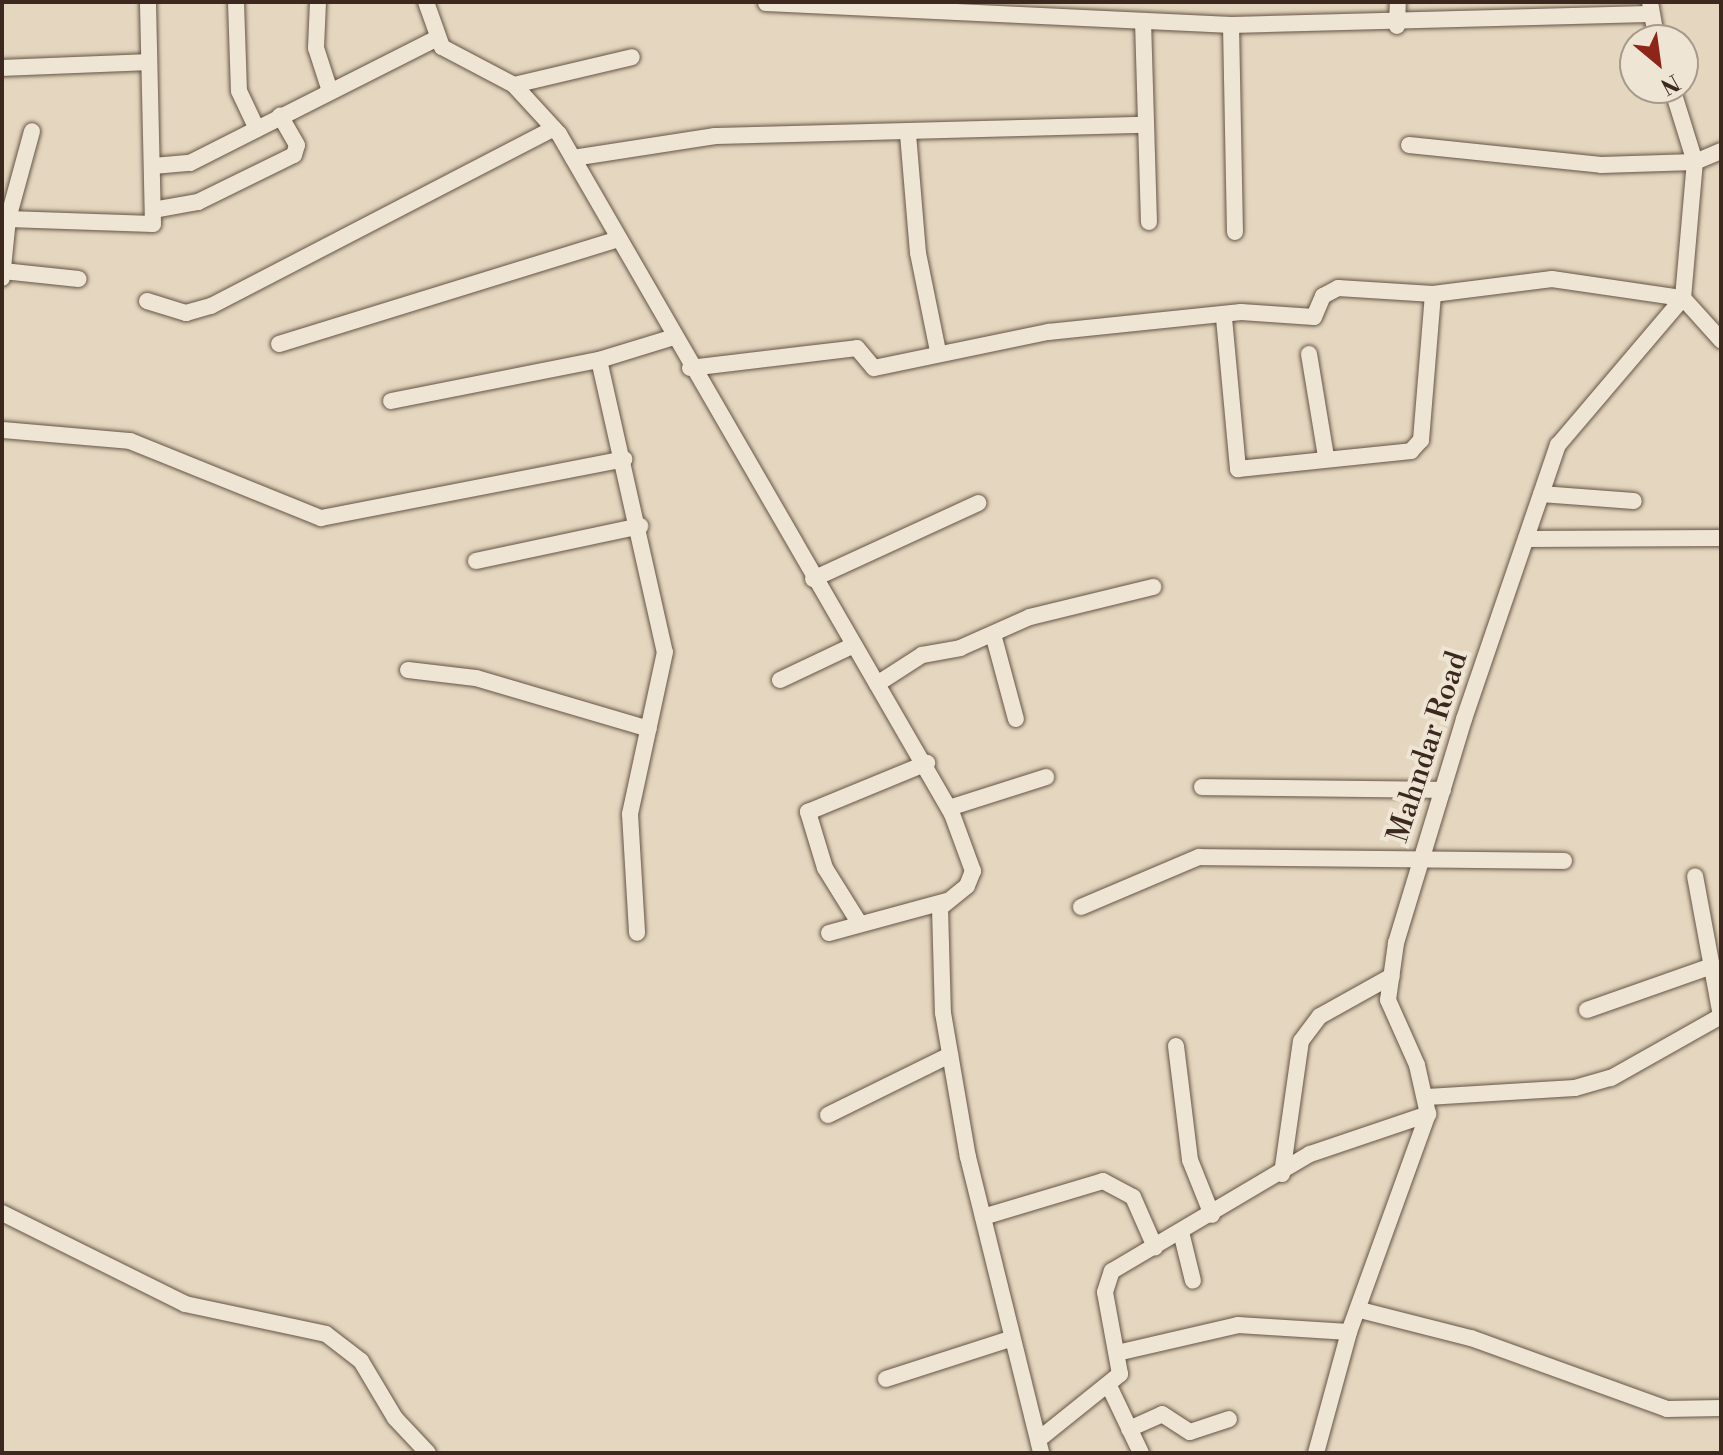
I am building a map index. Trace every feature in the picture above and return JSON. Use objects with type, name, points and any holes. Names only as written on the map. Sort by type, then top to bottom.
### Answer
[{"type":"street","points":[[5,219],[153,224],[148,2]]},
{"type":"street","points":[[236,2],[239,91],[257,129]]},
{"type":"street","points":[[318,2],[316,48],[329,88]]},
{"type":"street","points":[[426,2],[435,39],[514,85],[554,128],[852,646],[927,763],[949,808],[973,871],[967,886],[947,901],[858,921],[829,933]]},
{"type":"street","points":[[1127,2],[1136,20],[1146,125],[1149,222]]},
{"type":"street","points":[[1397,26],[1398,2]]},
{"type":"street","points":[[766,3],[960,8],[1231,25],[1397,26],[1650,8]]},
{"type":"street","points":[[1231,25],[1235,232]]},
{"type":"street","points":[[153,166],[190,163],[329,88],[435,39]]},
{"type":"street","points":[[514,85],[632,57]]},
{"type":"street","points":[[2,68],[149,62]]},
{"type":"street","points":[[1677,104],[1695,162],[1683,298]]},
{"type":"street","points":[[153,210],[198,202],[294,155],[298,148],[280,115]]},
{"type":"street","points":[[573,158],[659,140],[1146,125]]},
{"type":"street","points":[[147,301],[186,313],[211,306],[554,128]]},
{"type":"street","points":[[2,278],[5,219],[32,131]]},
{"type":"street","points":[[908,134],[918,253],[938,351]]},
{"type":"street","points":[[1409,145],[1601,165],[1695,162],[1721,151]]},
{"type":"street","points":[[279,344],[618,239]]},
{"type":"street","points":[[3,271],[79,279]]},
{"type":"street","points":[[690,368],[857,348],[874,368],[938,351],[1048,332],[1224,318],[1241,312],[1314,317],[1323,296],[1338,288],[1433,294],[1552,279],[1683,298],[1721,340]]},
{"type":"street","points":[[1224,318],[1238,469],[1419,447],[1433,294]]},
{"type":"street","name":"Mahndar Road","points":[[1427,1106],[1388,1000],[1422,856],[1558,445],[1683,298]]},
{"type":"street","points":[[391,401],[599,360],[674,337]]},
{"type":"street","points":[[1309,354],[1326,457]]},
{"type":"street","points":[[599,360],[640,526],[665,652],[630,814],[637,933]]},
{"type":"street","points":[[2,430],[130,441],[321,518],[624,459]]},
{"type":"street","points":[[1541,494],[1634,501]]},
{"type":"street","points":[[813,579],[978,503]]},
{"type":"street","points":[[476,561],[640,526]]},
{"type":"street","points":[[1526,539],[1721,538]]},
{"type":"street","points":[[877,684],[922,655],[993,634],[1030,617],[1153,587]]},
{"type":"street","points":[[993,634],[1016,719]]},
{"type":"street","points":[[780,680],[852,646]]},
{"type":"street","points":[[408,670],[476,678],[649,729]]},
{"type":"street","points":[[858,921],[825,868],[808,812],[927,763]]},
{"type":"street","points":[[949,808],[1046,777]]},
{"type":"street","points":[[1202,787],[1443,790]]},
{"type":"street","points":[[1081,907],[1199,857],[1422,856],[1564,861]]},
{"type":"street","points":[[947,901],[939,920],[950,1055],[1010,1339],[1042,1444],[1110,1388],[1120,1374],[1105,1278],[1282,1174],[1310,1154],[1427,1106],[1575,1088],[1611,1078],[1721,1016],[1695,876]]},
{"type":"street","points":[[1587,1010],[1712,966]]},
{"type":"street","points":[[1282,1174],[1293,1055],[1320,1016],[1392,976]]},
{"type":"street","points":[[1176,1046],[1190,1160],[1212,1215]]},
{"type":"street","points":[[828,1115],[950,1055]]},
{"type":"street","points":[[1316,1453],[1349,1332],[1360,1310],[1427,1106]]},
{"type":"street","points":[[983,1217],[1103,1181],[1133,1197],[1155,1247]]},
{"type":"street","points":[[2,1213],[185,1304],[326,1334],[361,1361],[395,1418],[428,1453]]},
{"type":"street","points":[[1181,1232],[1193,1281]]},
{"type":"street","points":[[1360,1310],[1471,1338],[1667,1409],[1721,1408]]},
{"type":"street","points":[[1117,1353],[1238,1325],[1349,1332]]},
{"type":"street","points":[[886,1379],[1010,1339]]},
{"type":"street","points":[[1110,1388],[1141,1453]]},
{"type":"street","points":[[1129,1429],[1162,1414],[1190,1432],[1229,1419]]}]
